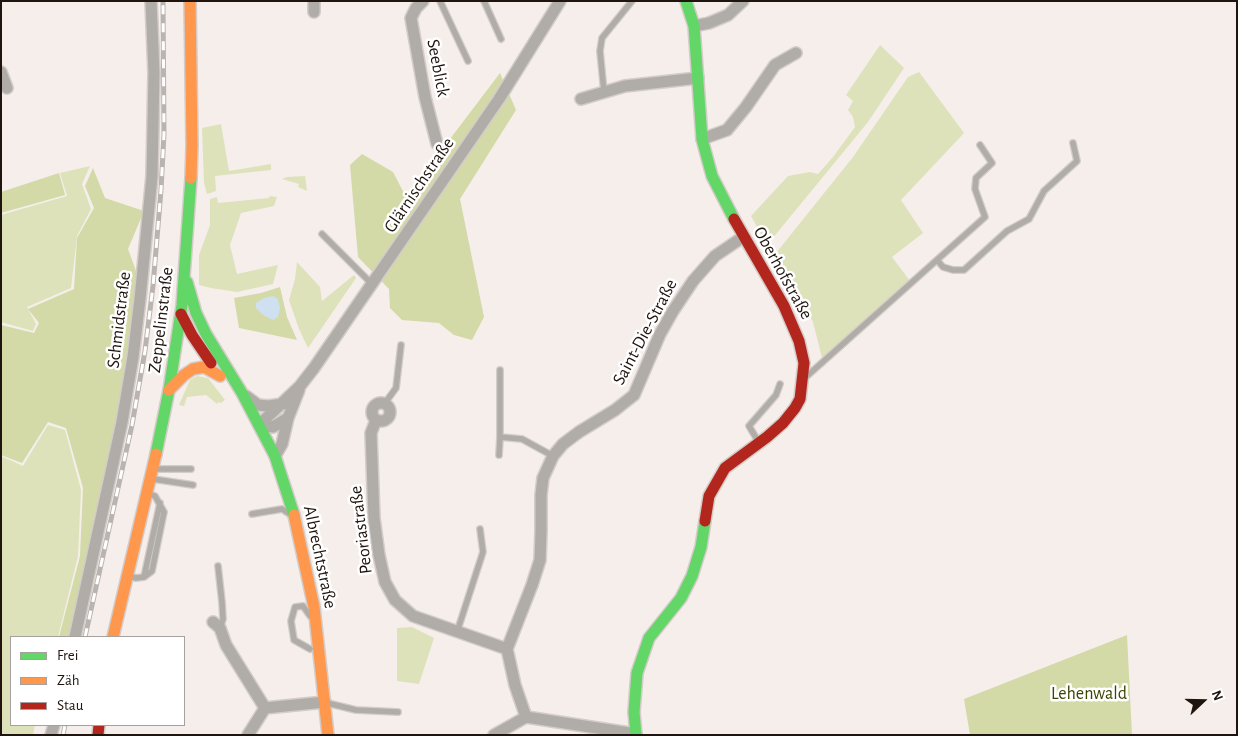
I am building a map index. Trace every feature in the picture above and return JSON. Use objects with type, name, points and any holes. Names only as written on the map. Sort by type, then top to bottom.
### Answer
[{"type":"main road","name":"Zeppelinstraße","points":[[112,636],[147,494],[169,390],[185,275],[192,146],[190,1]]},
{"type":"main road","name":"Oberhofstraße","points":[[636,734],[634,712],[637,673],[649,638],[681,598],[692,576],[701,548],[709,496],[725,468],[783,423],[800,399],[803,379],[804,364],[799,341],[774,286],[743,237],[712,176],[702,139],[694,26],[686,1]]},
{"type":"main road","name":"Albrechtstraße","points":[[185,275],[196,313],[206,334],[242,393],[282,509],[296,562],[310,649],[328,735]]},
{"type":"main road","name":"Albrechtstraße","points":[[180,314],[275,456],[304,554],[316,628],[320,703],[318,735]]},
{"type":"main road","points":[[169,390],[184,375],[194,369],[204,367],[220,376]]},
{"type":"street","name":"Schmidstraße","points":[[74,636],[120,432],[133,357],[140,299],[152,176],[154,73],[150,1]]},
{"type":"street","name":"Seeblick","points":[[423,1],[416,8],[411,18],[425,97],[438,144]]},
{"type":"street","name":"Glärnischstraße","points":[[255,427],[283,404],[300,386],[499,99],[560,1]]},
{"type":"street","points":[[694,26],[710,23],[728,15],[743,1]]},
{"type":"street","points":[[702,139],[727,130],[746,107],[774,65],[796,53]]},
{"type":"street","points":[[1,72],[7,88]]},
{"type":"street","points":[[581,99],[625,86],[698,78]]},
{"type":"street","name":"Saint-Die-Straße","points":[[507,649],[540,560],[543,478],[553,456],[563,444],[615,410],[634,395],[660,334],[673,310],[693,281],[715,256],[743,237]]},
{"type":"street","name":"Glärnischstraße","points":[[275,456],[282,444],[288,418],[300,386]]},
{"type":"street","points":[[242,393],[258,405],[283,404]]},
{"type":"street","name":"Peoriastraße","points":[[385,403],[390,408],[389,415],[383,420],[376,420],[371,433],[373,503],[379,555],[385,582],[394,600],[413,616],[507,649]]},
{"type":"street","points":[[255,427],[272,427],[288,418]]},
{"type":"street","points":[[217,625],[226,645],[265,708]]},
{"type":"street","points":[[507,649],[515,685],[526,717]]},
{"type":"street","points":[[265,708],[320,703]]},
{"type":"street","points":[[248,735],[265,708]]},
{"type":"street","points":[[494,735],[526,717],[636,734]]},
{"type":"lane","points":[[440,1],[468,61]]},
{"type":"lane","points":[[484,1],[501,39]]},
{"type":"lane","points":[[604,92],[600,51],[602,38],[632,1]]},
{"type":"lane","points":[[937,260],[943,267],[953,270],[964,270],[1007,231],[1029,219],[1044,192],[1077,161],[1073,143]]},
{"type":"lane","points":[[803,379],[985,217],[975,189],[976,178],[992,163],[980,144]]},
{"type":"lane","points":[[322,234],[372,284]]},
{"type":"lane","points":[[385,403],[396,388],[401,346]]},
{"type":"lane","points":[[500,370],[500,455]]},
{"type":"lane","points":[[759,443],[748,426],[776,395],[780,384]]},
{"type":"lane","points":[[500,437],[522,439],[553,456]]},
{"type":"lane","points":[[151,474],[161,470],[191,470]]},
{"type":"lane","points":[[151,474],[193,485]]},
{"type":"lane","points":[[127,576],[144,577],[160,503],[155,496],[147,494]]},
{"type":"lane","points":[[252,514],[282,509],[294,518]]},
{"type":"lane","points":[[456,632],[483,552],[480,529]]},
{"type":"lane","points":[[217,625],[223,619],[218,566]]},
{"type":"lane","points":[[303,606],[316,628]]},
{"type":"lane","points":[[320,703],[356,710],[398,712]]},
{"type":"green space","points":[[880,45],[904,68],[868,122],[767,245],[751,216],[788,176],[810,172],[818,174],[833,157],[855,127],[853,117],[848,110],[853,101],[846,95]]},
{"type":"green space","points":[[919,72],[964,133],[901,200],[923,233],[892,257],[910,281],[822,358],[813,322],[776,253],[853,157],[908,77]]},
{"type":"green space","points":[[500,73],[516,110],[460,199],[484,317],[472,340],[454,335],[439,323],[402,320],[390,308],[389,289],[358,257],[350,165],[362,154],[393,172],[406,197]]},
{"type":"green space","points":[[221,124],[229,171],[271,164],[271,170],[215,176],[216,191],[207,194],[204,183],[202,128]]},
{"type":"green space","points":[[90,166],[82,184],[91,209],[77,236],[71,288],[27,307],[36,324],[33,331],[1,322],[1,215],[67,196],[60,173]]},
{"type":"green space","points":[[93,168],[105,198],[144,211],[128,249],[139,279],[107,507],[75,636],[59,636],[80,556],[83,488],[66,428],[48,422],[22,463],[1,455],[1,325],[34,333],[39,323],[28,309],[74,289],[77,238],[94,208],[85,186]]},
{"type":"green space","points":[[59,173],[65,195],[1,213],[1,192]]},
{"type":"green space","points":[[305,176],[307,191],[298,187],[299,184],[282,179],[287,177]]},
{"type":"green space","points":[[270,196],[277,197],[274,206],[241,213],[230,245],[237,274],[278,265],[273,284],[237,292],[199,285],[199,255],[210,225],[210,199],[217,197],[218,203],[269,198]]},
{"type":"green space","points":[[297,262],[320,287],[322,301],[354,275],[356,278],[308,348],[289,300],[295,279]]},
{"type":"green space","points":[[280,287],[287,317],[297,340],[239,328],[234,298]]},
{"type":"green space","points":[[197,376],[208,378],[225,400],[217,404],[206,395],[187,397],[184,406],[179,405],[190,380]]},
{"type":"green space","points":[[48,425],[65,430],[81,490],[78,556],[58,636],[10,636],[10,726],[35,726],[33,735],[1,735],[1,456],[23,466]]},
{"type":"green space","points":[[412,627],[434,638],[419,684],[397,681],[397,628]]},
{"type":"green space","name":"Lehenwald","points":[[1127,635],[1132,735],[970,735],[964,699]]},
{"type":"water","points":[[273,296],[278,299],[280,309],[278,317],[273,320],[263,315],[256,308],[256,303],[264,298]]},
{"type":"railway","points":[[85,636],[132,425],[145,351],[153,286],[164,134],[163,1]]},
{"type":"railway","points":[[63,735],[65,726]]},
{"type":"traffic: fast","points":[[686,1],[694,26],[702,139],[712,176],[734,219]]},
{"type":"traffic: fast","points":[[156,454],[169,390],[182,305],[191,178]]},
{"type":"traffic: fast","points":[[187,282],[196,313],[206,334],[242,393],[275,456],[294,515]]},
{"type":"traffic: fast","points":[[636,735],[634,712],[637,673],[649,638],[681,598],[692,576],[701,547],[705,521]]},
{"type":"traffic: slow","points":[[190,1],[191,178]]},
{"type":"traffic: slow","points":[[169,390],[193,369],[204,367],[220,376]]},
{"type":"traffic: slow","points":[[113,636],[156,454]]},
{"type":"traffic: slow","points":[[294,515],[314,607],[328,735]]},
{"type":"traffic: jam","points":[[705,521],[709,496],[725,468],[767,437],[783,423],[795,408],[800,399],[804,363],[799,341],[784,306],[734,219]]},
{"type":"traffic: jam","points":[[181,314],[192,335],[211,363]]},
{"type":"traffic: jam","points":[[98,735],[99,726]]}]
